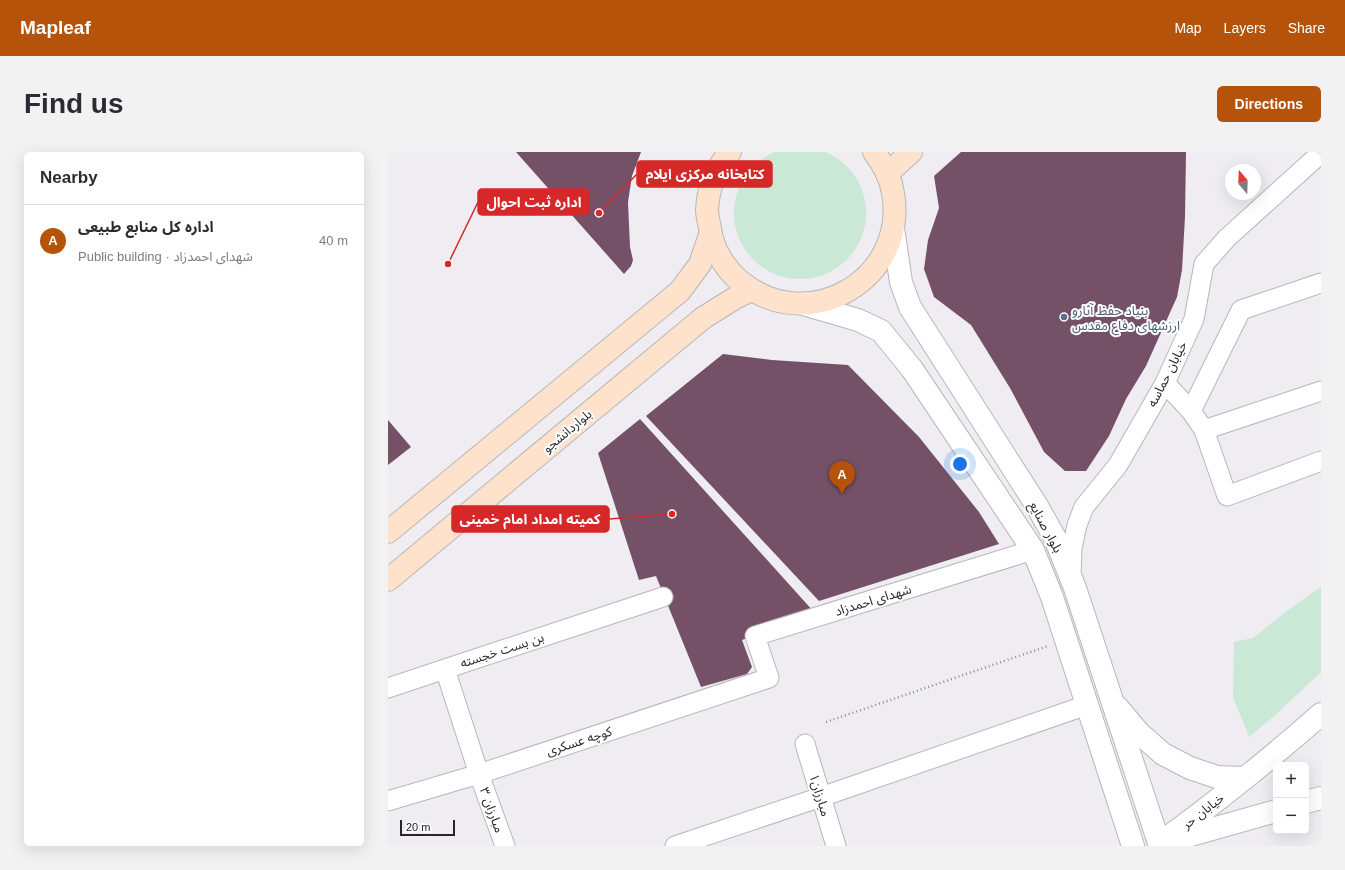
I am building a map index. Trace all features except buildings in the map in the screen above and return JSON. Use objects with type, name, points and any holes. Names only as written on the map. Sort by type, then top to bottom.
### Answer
[{"type":"main road","points":[[723,155],[711,185],[707,210],[710,234],[719,256],[733,275],[752,290],[776,301],[803,304],[834,298],[861,282],[882,258],[893,228],[895,210],[893,192],[887,174],[874,152]]},
{"type":"main road","points":[[887,174],[911,152]]},
{"type":"main road","points":[[388,532],[680,291],[700,264],[710,234]]},
{"type":"main road","name":"بلواردانشجو","points":[[388,580],[703,318],[735,298],[752,290]]},
{"type":"street","name":"خیابان حماسه","points":[[1070,578],[1072,548],[1077,525],[1084,507],[1118,465],[1165,383],[1194,319],[1204,264],[1227,238],[1321,153]]},
{"type":"street","name":"بلوار صنایع","points":[[893,228],[901,282],[910,307],[1037,506],[1055,538],[1112,700],[1158,845]]},
{"type":"street","points":[[1191,411],[1240,310],[1321,283]]},
{"type":"street","name":"بلوار صنایع","points":[[803,304],[858,320],[881,331],[912,369],[1033,550],[1052,597],[1133,846]]},
{"type":"street","points":[[1165,383],[1191,411],[1204,430],[1227,496],[1321,461]]},
{"type":"street","points":[[1204,430],[1321,391]]},
{"type":"street","name":"شهدای احمدزاد","points":[[769,678],[755,636],[1033,550]]},
{"type":"street","name":"بن بست خجسته","points":[[479,774],[445,669],[663,596]]},
{"type":"street","points":[[388,688],[445,669]]},
{"type":"street","name":"کوچه عسکری","points":[[388,801],[479,774],[769,678]]},
{"type":"street","points":[[1112,700],[1140,733],[1163,754],[1190,768],[1217,777],[1245,778]]},
{"type":"street","points":[[675,846],[1087,705]]},
{"type":"street","name":"خیابان حر","points":[[1158,845],[1208,808],[1321,714]]},
{"type":"street","name":"مبارزان۱","points":[[804,744],[836,846]]},
{"type":"street","name":"مبارزان ۳","points":[[479,774],[505,846]]},
{"type":"street","points":[[1309,801],[1321,798]]},
{"type":"street","name":"خیابان حر","points":[[1158,845],[1273,812]]},
{"type":"path","points":[[826,722],[1065,640]]},
{"type":"green space","points":[[806,147],[825,152],[837,158],[847,166],[855,176],[861,188],[865,200],[865,226],[861,238],[855,250],[847,260],[837,268],[825,274],[813,278],[794,279],[775,274],[763,268],[753,260],[745,250],[739,238],[735,226],[734,207],[739,188],[745,176],[753,166],[763,158],[775,152],[787,148]]},
{"type":"green space","points":[[1321,587],[1321,672],[1273,717],[1249,737],[1233,697],[1234,642],[1253,638],[1284,613]]},
{"type":"place","name":"کتابخانه مرکزی ایلام","points":[[599,213]]},
{"type":"place","name":"اداره ثبت احوال","points":[[448,264]]},
{"type":"place","name":"بنیاد حفظ آثارو ارزشهای دفاع مقدس","points":[[1064,317]]},
{"type":"place","name":"اداره کل منابع طبیعی","points":[[842,494]]},
{"type":"place","name":"کمیته امداد امام خمینی","points":[[672,514]]}]
